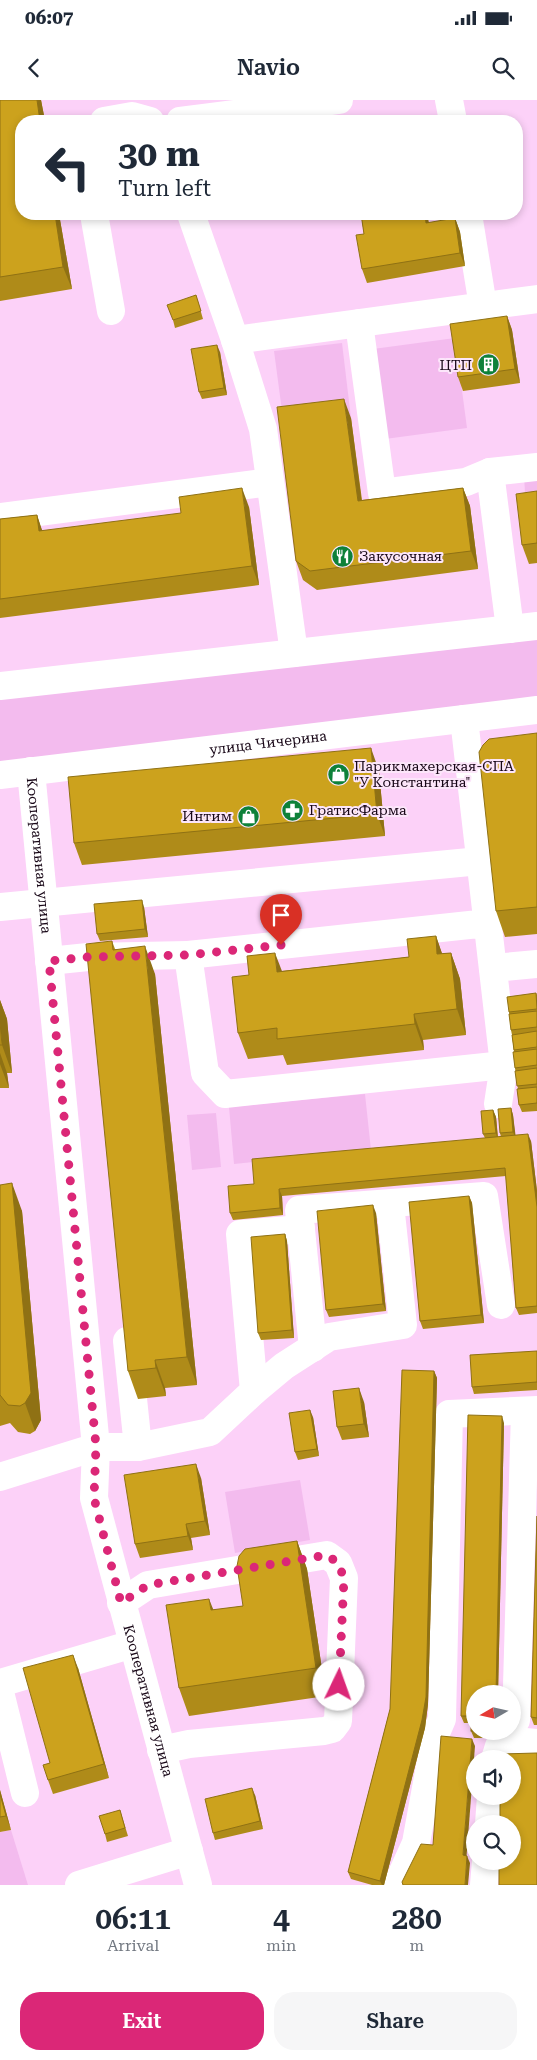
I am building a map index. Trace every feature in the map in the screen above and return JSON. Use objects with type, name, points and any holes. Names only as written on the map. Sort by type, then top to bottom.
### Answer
[{"type":"street","points":[[154,100],[157,115]]},
{"type":"street","points":[[221,115],[339,100]]},
{"type":"street","points":[[449,100],[452,115]]},
{"type":"street","points":[[95,220],[111,311]]},
{"type":"street","points":[[193,220],[235,340],[263,429],[294,653]]},
{"type":"street","points":[[469,220],[483,306]]},
{"type":"street","points":[[235,340],[537,298]]},
{"type":"street","points":[[359,323],[382,493],[466,482],[490,472],[537,467]]},
{"type":"street","points":[[490,472],[510,629]]},
{"type":"street","points":[[0,517],[270,482]]},
{"type":"street","points":[[0,686],[537,626]]},
{"type":"street","name":"улица Чичерина","points":[[0,775],[537,710]]},
{"type":"street","points":[[464,719],[504,1065],[498,1104]]},
{"type":"street","name":"Кооперативная улица","points":[[31,771],[96,1446],[94,1498],[198,1885]]},
{"type":"street","points":[[0,907],[480,861]]},
{"type":"street","points":[[49,961],[89,967],[488,923]]},
{"type":"street","points":[[188,955],[205,1073],[225,1094],[504,1065]]},
{"type":"street","points":[[493,968],[537,964]]},
{"type":"street","points":[[313,1348],[299,1210],[484,1196],[501,1305]]},
{"type":"street","points":[[0,1477],[96,1446],[138,1446],[210,1432],[284,1366],[330,1337],[403,1325],[390,1204]]},
{"type":"street","points":[[254,1391],[240,1234],[301,1229]]},
{"type":"street","points":[[124,1315],[138,1446]]},
{"type":"street","points":[[397,1885],[416,1843],[436,1733],[442,1720],[449,1414],[531,1411],[518,1685]]},
{"type":"street","points":[[121,1603],[148,1585],[327,1555],[338,1563],[344,1578],[338,1721],[332,1729],[324,1732],[188,1744],[161,1750]]},
{"type":"street","points":[[0,1683],[134,1644]]},
{"type":"street","points":[[0,1692],[25,1793]]},
{"type":"street","points":[[498,1750],[499,1746],[515,1741],[537,1743]]},
{"type":"street","points":[[79,1885],[189,1851]]},
{"type":"street","points":[[484,1885],[485,1870]]},
{"type":"shaded area","points":[[455,338],[467,428],[385,439],[373,349]]},
{"type":"shaded area","points":[[342,343],[351,418],[284,426],[274,351]]},
{"type":"shaded area","points":[[537,474],[537,491],[525,493],[524,475]]},
{"type":"shaded area","points":[[537,625],[537,713],[0,776],[0,686]]},
{"type":"shaded area","points":[[365,1094],[371,1150],[234,1164],[229,1107]]},
{"type":"shaded area","points":[[216,1113],[221,1167],[192,1170],[187,1115]]},
{"type":"shaded area","points":[[300,1480],[310,1540],[235,1553],[225,1492]]},
{"type":"shaded area","points":[[11,1830],[28,1885],[0,1885],[0,1832]]},
{"type":"building","points":[[0,100],[37,100],[39,115],[15,115],[15,220],[56,220],[63,267],[0,277]]},
{"type":"building","points":[[362,220],[426,220],[426,223],[455,220],[460,253],[362,269],[356,235],[364,234]]},
{"type":"building","points":[[196,295],[201,311],[173,320],[167,305]]},
{"type":"building","name":"ЦТП","points":[[507,316],[515,369],[458,377],[450,324]]},
{"type":"building","points":[[217,345],[224,388],[199,392],[191,349]]},
{"type":"building","points":[[344,399],[358,501],[463,488],[471,551],[310,571],[296,561],[277,407]]},
{"type":"building","points":[[242,488],[252,566],[0,599],[0,519],[37,515],[39,531],[181,513],[179,497]]},
{"type":"building","points":[[537,491],[537,543],[522,545],[516,494]]},
{"type":"building","points":[[537,733],[537,907],[496,911],[479,752],[489,739]]},
{"type":"building","points":[[371,748],[377,814],[74,843],[68,777]]},
{"type":"building","points":[[142,900],[145,929],[97,934],[94,904]]},
{"type":"building","points":[[436,936],[437,954],[451,953],[457,1009],[414,1014],[415,1024],[277,1039],[277,1028],[238,1033],[232,977],[249,975],[247,956],[275,953],[277,972],[409,957],[407,939]]},
{"type":"building","points":[[112,941],[113,950],[145,946],[187,1357],[155,1360],[156,1368],[128,1371],[86,944]]},
{"type":"building","points":[[536,993],[537,1009],[509,1012],[507,997]]},
{"type":"building","points":[[537,1011],[537,1027],[511,1030],[509,1014]]},
{"type":"building","points":[[0,1022],[2,1045],[0,1045]]},
{"type":"building","points":[[537,1031],[537,1047],[514,1050],[512,1035]]},
{"type":"building","points":[[537,1049],[537,1065],[515,1068],[513,1052]]},
{"type":"building","points":[[537,1068],[537,1084],[517,1086],[515,1071]]},
{"type":"building","points":[[537,1087],[537,1103],[519,1105],[517,1089]]},
{"type":"building","points":[[511,1108],[513,1132],[500,1133],[498,1109]]},
{"type":"building","points":[[493,1110],[496,1133],[483,1134],[481,1111]]},
{"type":"building","points":[[528,1134],[537,1207],[537,1306],[516,1308],[505,1168],[279,1189],[280,1208],[230,1213],[228,1186],[254,1184],[252,1159]]},
{"type":"building","points":[[12,1183],[31,1393],[25,1403],[20,1406],[8,1405],[0,1395],[0,1185]]},
{"type":"building","points":[[469,1196],[481,1315],[420,1321],[409,1202]]},
{"type":"building","points":[[373,1205],[383,1304],[326,1310],[317,1211]]},
{"type":"building","points":[[285,1234],[292,1330],[258,1333],[251,1237]]},
{"type":"building","points":[[537,1351],[537,1382],[472,1387],[470,1355]]},
{"type":"building","points":[[402,1370],[434,1371],[426,1697],[422,1720],[380,1881],[348,1872],[390,1709]]},
{"type":"building","points":[[359,1388],[364,1424],[337,1427],[333,1391]]},
{"type":"building","points":[[310,1410],[317,1449],[295,1452],[289,1413]]},
{"type":"building","points":[[468,1415],[502,1416],[496,1685],[466,1685],[466,1716],[461,1716]]},
{"type":"building","points":[[196,1464],[205,1521],[186,1524],[188,1536],[135,1544],[124,1475]]},
{"type":"building","points":[[537,1516],[537,1718],[531,1717]]},
{"type":"building","points":[[297,1541],[316,1668],[179,1688],[166,1605],[209,1599],[211,1610],[243,1606],[237,1566],[239,1556],[245,1549]]},
{"type":"building","points":[[73,1655],[104,1764],[48,1780],[43,1765],[50,1763],[23,1668]]},
{"type":"building","points":[[441,1736],[472,1740],[471,1750],[466,1750],[467,1805],[463,1855],[466,1856],[465,1885],[403,1885],[402,1882],[421,1844],[433,1845]]},
{"type":"building","points":[[521,1753],[537,1753],[537,1885],[499,1885],[499,1870],[521,1870],[521,1815],[500,1815],[500,1805],[521,1805]]},
{"type":"building","points":[[252,1788],[260,1821],[213,1833],[205,1799]]},
{"type":"building","points":[[0,1794],[6,1816],[0,1817]]},
{"type":"building","points":[[120,1810],[125,1828],[105,1834],[99,1816]]},
{"type":"place","name":"ЦТП","points":[[488,365]]},
{"type":"place","name":"Закусочная","points":[[343,556]]},
{"type":"place","name":"Парикмахерская-СПА \"У Константина\"","points":[[338,774]]},
{"type":"place","name":"ГратисФарма","points":[[293,810]]},
{"type":"place","name":"Интим","points":[[248,816]]},
{"type":"route","points":[[281,945],[188,955],[88,957],[49,961],[96,1446],[94,1498],[121,1603],[148,1585],[327,1555],[338,1563],[344,1578],[339,1685]]}]
